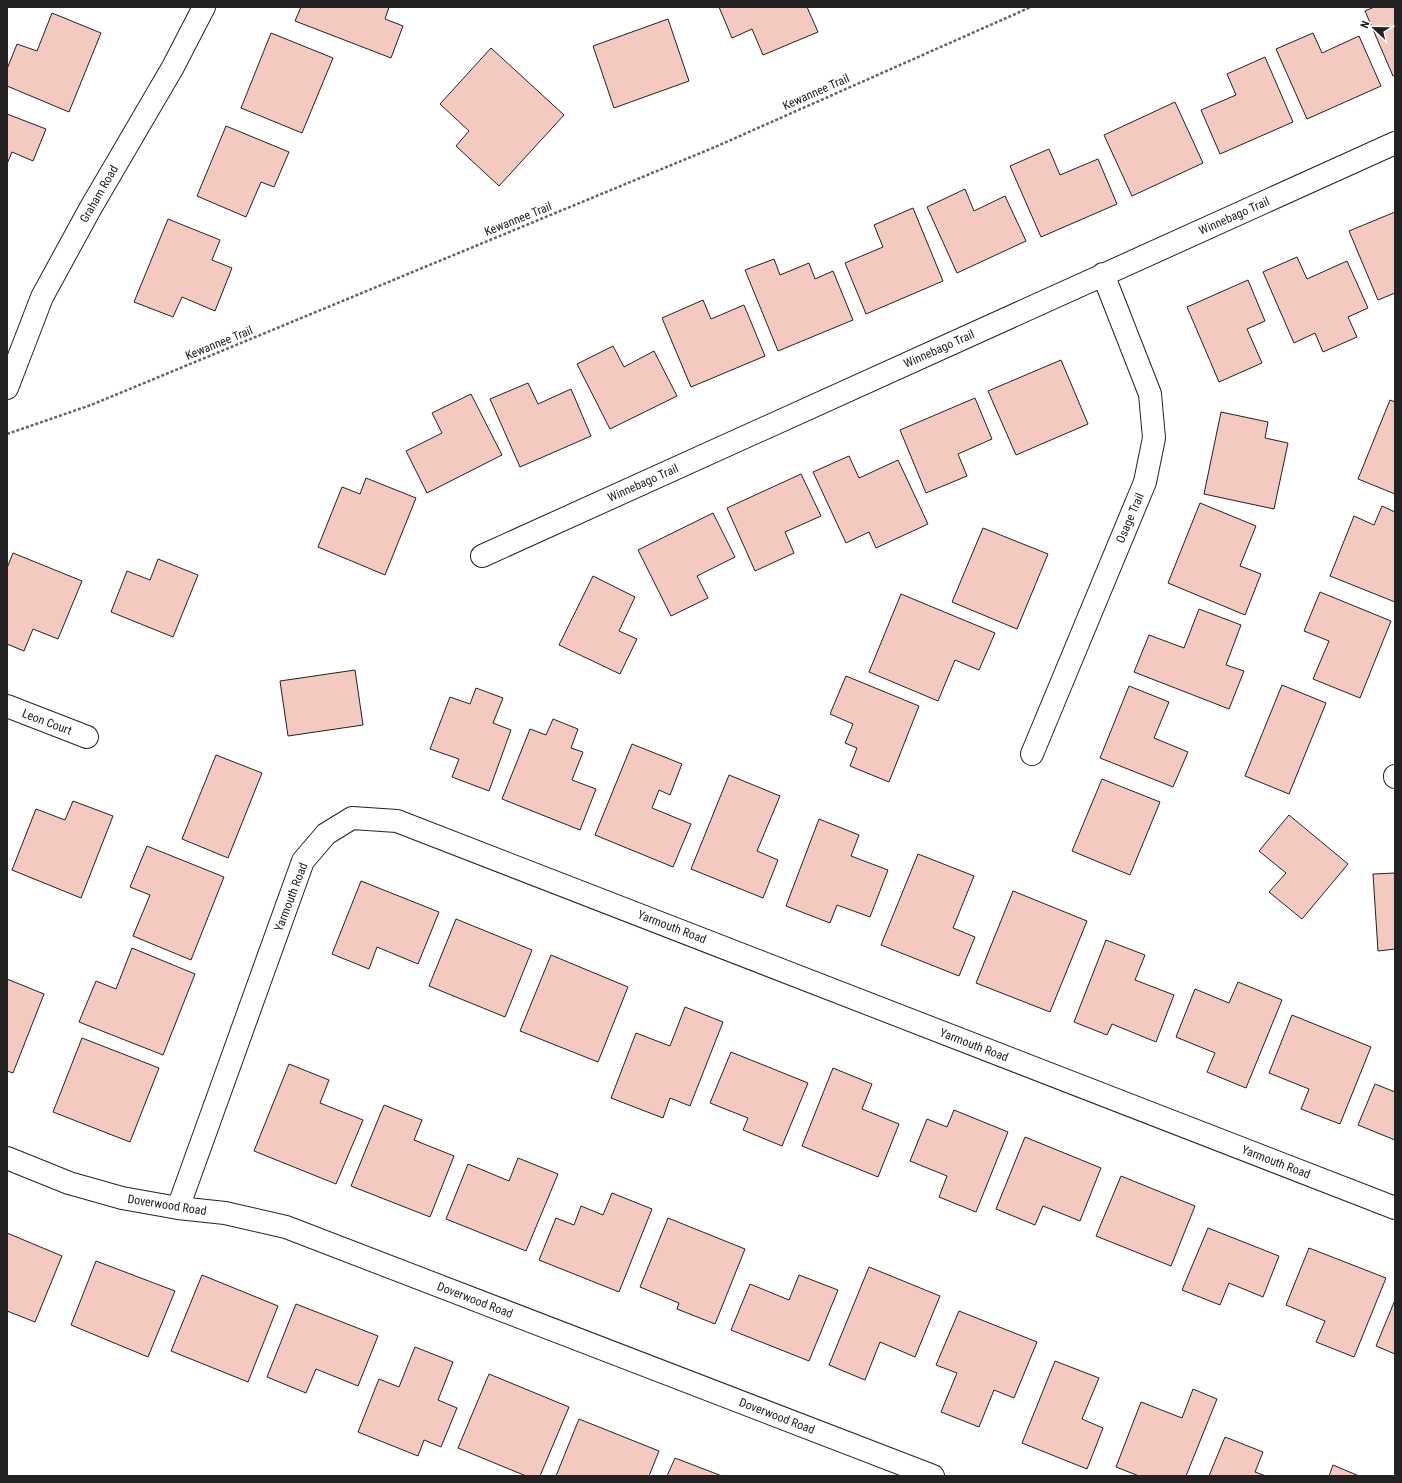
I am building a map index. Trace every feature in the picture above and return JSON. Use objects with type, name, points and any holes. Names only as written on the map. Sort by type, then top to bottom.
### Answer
[{"type":"street","name":"Graham Road","points":[[7,388],[42,297],[90,209],[173,67],[204,7]]},
{"type":"street","name":"Winnebago Trail","points":[[482,556],[1395,143]]},
{"type":"street","name":"Osage Trail","points":[[1032,754],[1145,482],[1154,438],[1150,394],[1103,274]]},
{"type":"street","name":"Leon Court","points":[[7,706],[87,737]]},
{"type":"street","name":"Yarmouth Road","points":[[178,1208],[303,861],[326,834],[352,818],[397,820],[1395,1208]]},
{"type":"street","name":"Doverwood Road","points":[[7,1158],[69,1183],[122,1198],[178,1208],[225,1213],[286,1227],[933,1476]]},
{"type":"path","name":"Kewannee Trail","points":[[7,434],[91,405],[707,150],[1031,7]]},
{"type":"building","points":[[301,7],[389,7],[385,19],[403,26],[391,58],[295,21]]},
{"type":"building","points":[[719,7],[807,7],[818,32],[763,55],[752,29],[732,38]]},
{"type":"building","points":[[1374,7],[1395,7],[1395,75],[1393,76],[1365,11]]},
{"type":"building","points":[[52,13],[101,33],[69,112],[7,86],[7,69],[17,44],[37,51]]},
{"type":"building","points":[[668,19],[689,81],[614,108],[593,46]]},
{"type":"building","points":[[271,33],[333,58],[302,133],[241,108]]},
{"type":"building","points":[[1313,33],[1322,53],[1359,36],[1381,86],[1307,119],[1276,49]]},
{"type":"building","points":[[491,48],[564,115],[499,186],[456,146],[469,131],[440,104]]},
{"type":"building","points":[[1265,57],[1293,122],[1220,154],[1201,110],[1236,95],[1227,74]]},
{"type":"building","points":[[1175,102],[1203,163],[1132,196],[1104,135]]},
{"type":"building","points":[[7,114],[46,129],[33,161],[12,152],[7,164]]},
{"type":"building","points":[[226,126],[289,152],[274,187],[261,182],[246,217],[197,196]]},
{"type":"building","points":[[1049,149],[1060,175],[1098,159],[1117,204],[1041,237],[1010,166]]},
{"type":"building","points":[[965,189],[974,211],[1005,196],[1026,241],[957,273],[927,207]]},
{"type":"building","points":[[913,208],[943,281],[866,314],[845,263],[883,247],[874,225]]},
{"type":"building","points":[[1395,212],[1395,293],[1378,300],[1349,231]]},
{"type":"building","points":[[168,219],[220,240],[212,260],[232,268],[215,311],[182,297],[173,317],[134,302]]},
{"type":"building","points":[[1297,257],[1307,279],[1347,261],[1368,308],[1348,317],[1357,337],[1323,352],[1315,333],[1294,343],[1263,272]]},
{"type":"building","points":[[774,259],[780,275],[809,263],[815,279],[833,271],[853,320],[778,351],[745,270]]},
{"type":"building","points":[[1248,280],[1265,321],[1247,329],[1262,363],[1219,382],[1187,307]]},
{"type":"building","points":[[703,300],[711,319],[744,305],[765,356],[691,387],[662,318]]},
{"type":"building","points":[[613,346],[624,367],[654,351],[677,396],[610,429],[577,364]]},
{"type":"building","points":[[1061,360],[1088,424],[1016,455],[988,391]]},
{"type":"building","points":[[528,383],[538,404],[571,389],[591,436],[520,467],[490,399]]},
{"type":"building","points":[[471,394],[502,455],[427,493],[406,451],[442,433],[432,413]]},
{"type":"building","points":[[975,398],[992,439],[958,454],[967,476],[926,493],[900,430]]},
{"type":"building","points":[[1390,400],[1395,402],[1395,494],[1358,479]]},
{"type":"building","points":[[1221,412],[1268,422],[1265,438],[1288,443],[1274,509],[1204,494]]},
{"type":"building","points":[[849,456],[859,478],[898,460],[928,524],[876,548],[869,532],[846,543],[813,472]]},
{"type":"building","points":[[801,474],[821,516],[785,532],[794,553],[755,571],[727,508]]},
{"type":"building","points":[[366,478],[416,498],[385,575],[318,547],[342,487],[360,494]]},
{"type":"building","points":[[1200,503],[1256,526],[1240,566],[1261,574],[1245,615],[1168,583]]},
{"type":"building","points":[[1382,506],[1395,512],[1395,602],[1330,576],[1354,516],[1374,525]]},
{"type":"building","points":[[713,513],[735,557],[697,576],[708,598],[671,616],[638,550]]},
{"type":"building","points":[[983,528],[1048,554],[1017,629],[952,602]]},
{"type":"building","points":[[13,553],[82,581],[58,639],[33,629],[24,651],[7,644],[7,568]]},
{"type":"building","points":[[158,559],[198,575],[173,637],[111,612],[127,571],[150,580]]},
{"type":"building","points":[[593,576],[635,597],[619,631],[637,639],[620,674],[559,645]]},
{"type":"building","points":[[1320,592],[1391,621],[1360,698],[1313,679],[1329,641],[1304,631]]},
{"type":"building","points":[[901,594],[995,633],[979,670],[955,660],[938,701],[869,672]]},
{"type":"building","points":[[1199,609],[1241,625],[1226,665],[1244,671],[1229,709],[1134,672],[1149,635],[1184,648]]},
{"type":"building","points":[[355,670],[363,725],[288,736],[280,681]]},
{"type":"building","points":[[846,676],[919,706],[889,782],[850,766],[857,748],[845,743],[853,724],[830,714]]},
{"type":"building","points":[[1282,685],[1326,703],[1289,794],[1245,776]]},
{"type":"building","points":[[1129,686],[1169,702],[1154,738],[1188,752],[1173,787],[1100,758]]},
{"type":"building","points":[[476,688],[503,698],[493,723],[511,730],[489,791],[452,777],[459,759],[430,749],[450,697],[470,704]]},
{"type":"building","points":[[553,719],[578,729],[571,748],[583,752],[572,780],[596,789],[580,830],[502,799],[530,729],[546,735]]},
{"type":"building","points":[[632,744],[682,764],[670,795],[659,790],[652,808],[691,824],[673,867],[595,835]]},
{"type":"building","points":[[216,755],[262,773],[228,858],[182,839]]},
{"type":"building","points":[[729,775],[780,796],[757,851],[778,860],[763,898],[691,869]]},
{"type":"building","points":[[1102,779],[1160,802],[1130,875],[1072,851]]},
{"type":"building","points":[[73,801],[113,816],[81,898],[12,870],[36,809],[65,820]]},
{"type":"building","points":[[1289,815],[1348,864],[1302,919],[1269,892],[1286,873],[1259,851]]},
{"type":"building","points":[[819,819],[859,835],[851,856],[888,870],[870,917],[837,905],[830,923],[786,906]]},
{"type":"building","points":[[147,846],[224,877],[191,960],[133,936],[150,895],[130,887]]},
{"type":"building","points":[[918,854],[974,876],[953,928],[975,937],[959,976],[881,945]]},
{"type":"building","points":[[1395,873],[1395,949],[1378,951],[1373,874]]},
{"type":"building","points":[[361,881],[439,912],[418,964],[377,947],[369,969],[332,954]]},
{"type":"building","points":[[1013,891],[1087,921],[1050,1012],[976,983]]},
{"type":"building","points":[[456,919],[532,950],[505,1017],[429,986]]},
{"type":"building","points":[[1106,940],[1145,955],[1135,980],[1174,995],[1156,1042],[1112,1024],[1107,1035],[1074,1022]]},
{"type":"building","points":[[132,948],[195,974],[163,1055],[79,1022],[96,981],[116,989]]},
{"type":"building","points":[[551,955],[628,987],[598,1062],[520,1031]]},
{"type":"building","points":[[7,979],[44,994],[13,1073],[7,1071]]},
{"type":"building","points":[[1238,982],[1282,1000],[1246,1088],[1207,1072],[1215,1053],[1176,1037],[1195,989],[1229,1003]]},
{"type":"building","points":[[685,1007],[723,1022],[690,1106],[670,1098],[663,1118],[611,1098],[636,1033],[670,1046]]},
{"type":"building","points":[[1292,1015],[1371,1047],[1340,1124],[1301,1109],[1309,1089],[1269,1073]]},
{"type":"building","points":[[82,1038],[159,1068],[130,1142],[53,1112]]},
{"type":"building","points":[[731,1052],[808,1083],[782,1146],[743,1130],[748,1118],[710,1103]]},
{"type":"building","points":[[289,1064],[329,1080],[320,1103],[363,1120],[336,1184],[254,1151]]},
{"type":"building","points":[[833,1068],[872,1084],[862,1109],[899,1124],[878,1177],[802,1146]]},
{"type":"building","points":[[1375,1084],[1395,1092],[1395,1140],[1358,1125]]},
{"type":"building","points":[[384,1105],[422,1120],[414,1140],[454,1156],[430,1217],[351,1186]]},
{"type":"building","points":[[954,1110],[1008,1132],[976,1212],[939,1197],[947,1176],[910,1161],[927,1119],[947,1127]]},
{"type":"building","points":[[1025,1137],[1101,1168],[1080,1221],[1043,1206],[1035,1225],[996,1209]]},
{"type":"building","points":[[518,1158],[558,1174],[526,1251],[446,1219],[468,1164],[509,1181]]},
{"type":"building","points":[[1121,1176],[1195,1206],[1171,1266],[1096,1236]]},
{"type":"building","points":[[612,1193],[652,1209],[619,1292],[539,1260],[556,1218],[574,1225],[581,1206],[603,1215]]},
{"type":"building","points":[[668,1218],[745,1249],[715,1324],[677,1309],[679,1303],[640,1287]]},
{"type":"building","points":[[1208,1228],[1279,1256],[1263,1297],[1229,1283],[1220,1305],[1182,1290]]},
{"type":"building","points":[[7,1233],[62,1256],[35,1322],[7,1311]]},
{"type":"building","points":[[1309,1248],[1386,1278],[1354,1357],[1316,1342],[1325,1321],[1286,1305]]},
{"type":"building","points":[[96,1261],[175,1291],[148,1357],[71,1325]]},
{"type":"building","points":[[869,1267],[940,1296],[915,1357],[880,1342],[865,1380],[829,1365]]},
{"type":"building","points":[[202,1275],[278,1306],[248,1382],[171,1351]]},
{"type":"building","points":[[799,1275],[838,1290],[809,1361],[731,1330],[750,1284],[789,1300]]},
{"type":"building","points":[[1395,1300],[1395,1354],[1376,1346]]},
{"type":"building","points":[[296,1304],[378,1336],[358,1386],[316,1369],[306,1393],[267,1377]]},
{"type":"building","points":[[959,1311],[1037,1342],[1014,1398],[994,1390],[979,1427],[941,1412],[957,1373],[936,1365]]},
{"type":"building","points":[[415,1347],[453,1362],[438,1400],[457,1408],[441,1447],[424,1440],[418,1456],[358,1432],[379,1379],[399,1387]]},
{"type":"building","points":[[1055,1361],[1099,1378],[1082,1419],[1103,1428],[1087,1469],[1022,1443]]},
{"type":"building","points":[[489,1374],[569,1407],[540,1476],[526,1476],[458,1448]]},
{"type":"building","points":[[1193,1389],[1217,1399],[1186,1476],[1139,1476],[1116,1467],[1141,1402],[1182,1418]]},
{"type":"building","points":[[579,1419],[659,1451],[649,1476],[556,1476]]},
{"type":"building","points":[[1225,1437],[1263,1452],[1255,1472],[1266,1476],[1209,1476]]},
{"type":"building","points":[[675,1458],[722,1476],[667,1476]]},
{"type":"building","points":[[1333,1465],[1359,1476],[1329,1476]]}]
